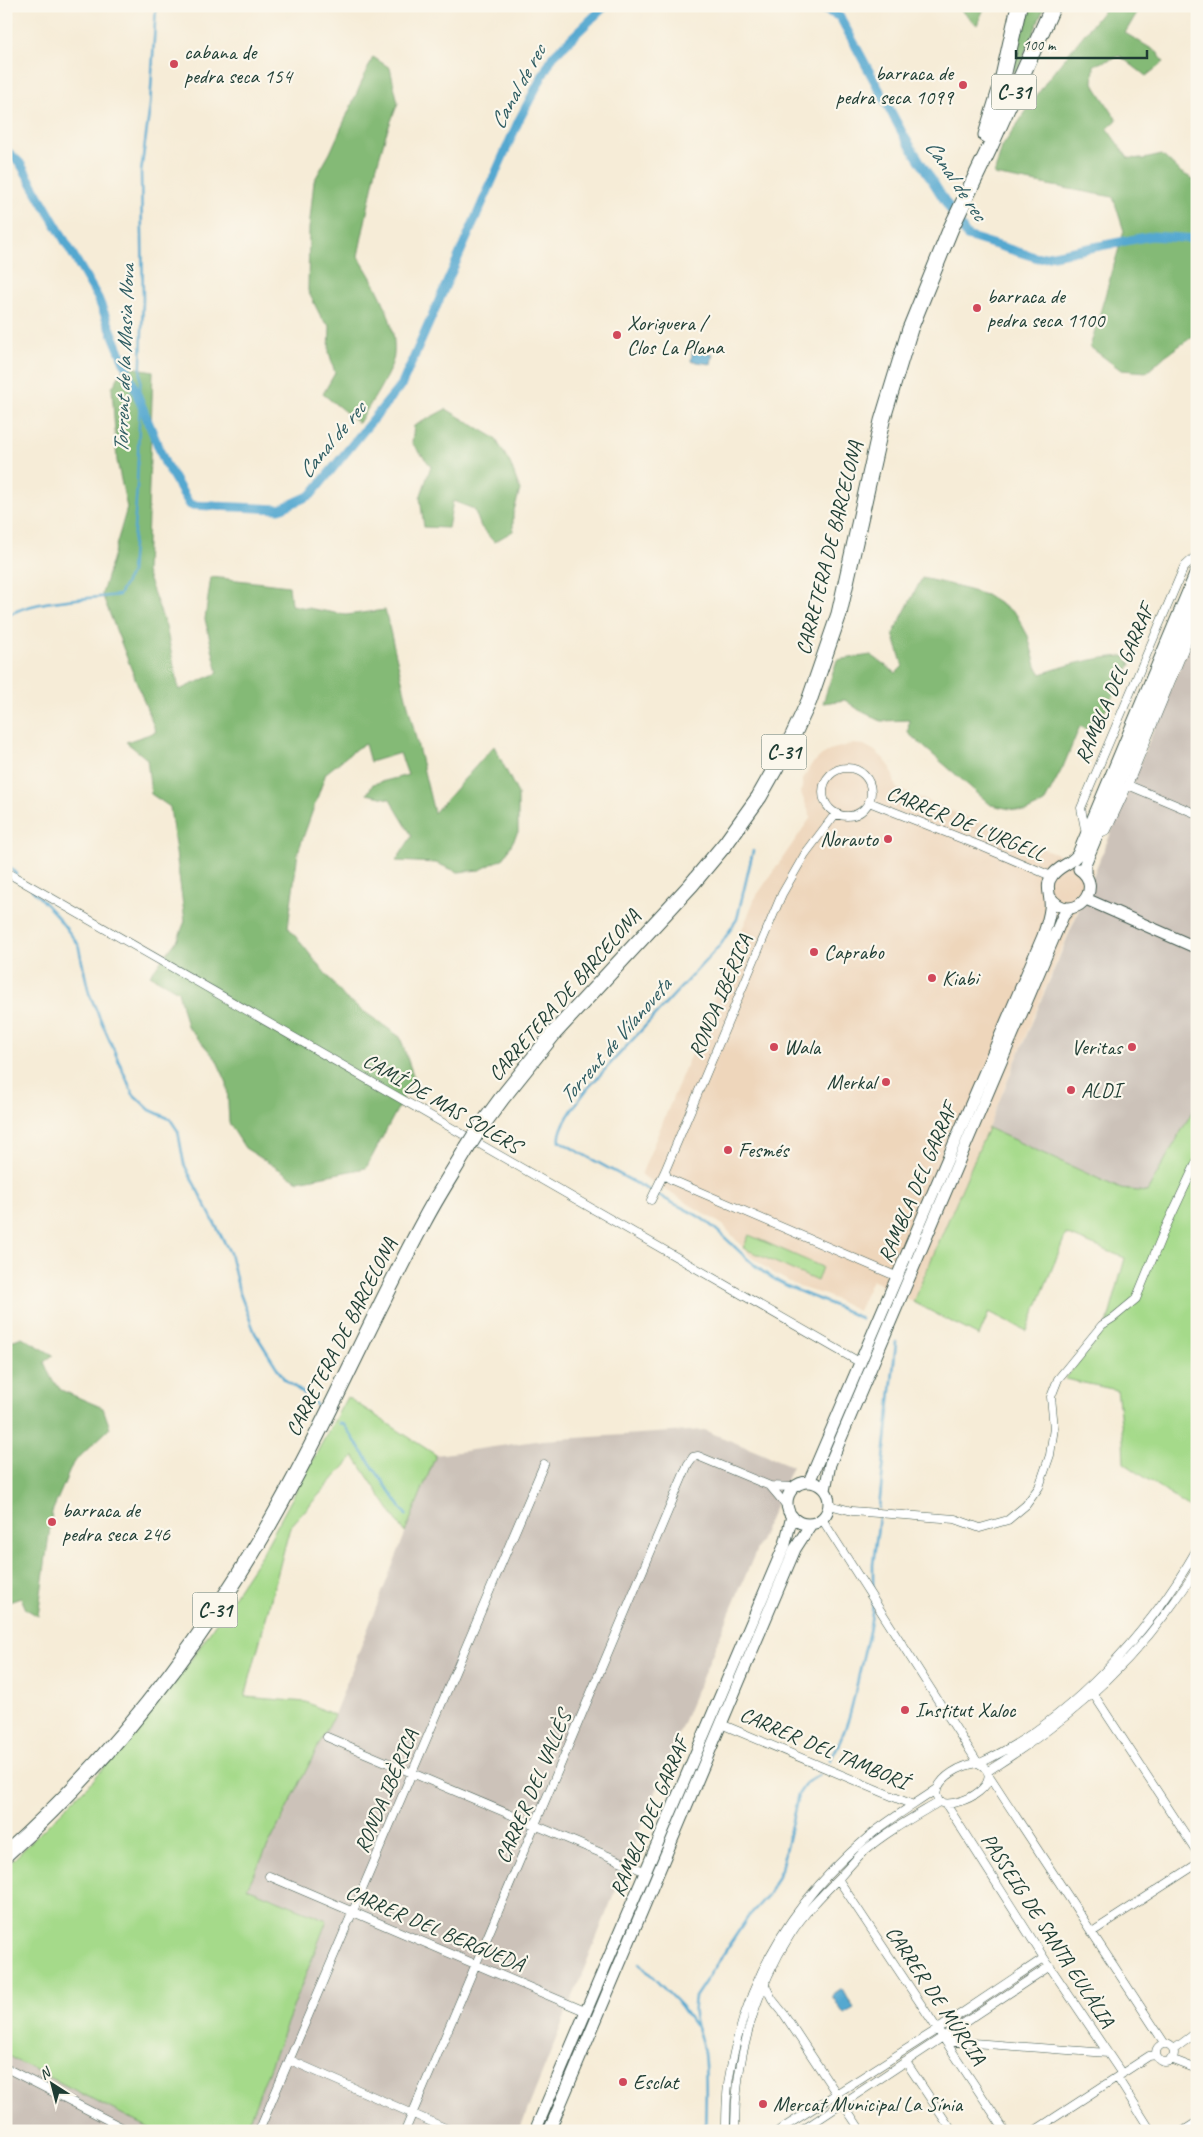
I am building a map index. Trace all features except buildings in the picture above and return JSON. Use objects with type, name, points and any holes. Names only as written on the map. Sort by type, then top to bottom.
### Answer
[{"type":"highway","name":"C-31","points":[[974,177],[1000,90],[1019,6]]},
{"type":"highway","name":"C-31","points":[[974,177],[989,149],[1053,6]]},
{"type":"highway","name":"CARRETERA DE BARCELONA","points":[[6,1854],[52,1811],[92,1767],[142,1709],[200,1632],[260,1540],[327,1414],[424,1219],[477,1132],[554,1033],[691,885],[726,843],[759,796],[789,744],[809,701],[839,614],[882,421],[910,329],[926,285],[974,177]]},
{"type":"street","name":"RAMBLA DEL GARRAF","points":[[1092,834],[1081,808],[1184,567],[1197,555]]},
{"type":"street","name":"RAMBLA DEL GARRAF","points":[[809,1482],[861,1363],[880,1332],[1063,916],[1070,908],[1077,906],[1086,899],[1090,888],[1085,874],[1085,864],[1092,834],[1197,570]]},
{"type":"street","name":"RAMBLA DEL GARRAF","points":[[829,1505],[828,1495],[825,1490],[830,1464],[880,1332],[898,1277],[1043,936],[1051,908],[1048,884],[1051,876],[1074,861],[1092,834],[1197,598]]},
{"type":"street","name":"RAMBLA DEL GARRAF","points":[[1092,834],[1107,830],[1128,785],[1197,618]]},
{"type":"street","points":[[839,770],[855,770],[862,773],[870,787],[869,802],[858,814],[843,816],[836,813],[825,802],[823,794],[827,779],[839,770]]},
{"type":"street","points":[[1128,785],[1197,814]]},
{"type":"street","name":"CARRER DE L'URGELL","points":[[869,802],[983,846],[1031,869],[1051,876]]},
{"type":"street","name":"RONDA IBÈRICA","points":[[651,1200],[782,894],[806,854],[836,813]]},
{"type":"street","points":[[1063,867],[1077,868],[1085,874]]},
{"type":"street","name":"CAMÍ DE MAS SOLERS","points":[[6,872],[861,1363]]},
{"type":"street","points":[[1050,897],[1057,905],[1070,908]]},
{"type":"street","points":[[1086,899],[1197,948]]},
{"type":"street","points":[[770,1486],[800,1522],[811,1524],[822,1519],[829,1505],[852,1511],[955,1519],[980,1528],[1008,1520],[1026,1505],[1040,1487],[1050,1455],[1054,1428],[1051,1396],[1058,1379],[1102,1325],[1136,1300],[1164,1231],[1197,1161]]},
{"type":"street","points":[[665,1171],[667,1177],[672,1180],[898,1277]]},
{"type":"street","name":"CARRER DEL VALLÈS","points":[[405,2131],[693,1457],[698,1456],[770,1486]]},
{"type":"street","name":"RONDA IBÈRICA","points":[[259,2131],[544,1464]]},
{"type":"street","points":[[770,1486],[794,1487],[800,1483],[809,1482],[818,1484],[825,1490]]},
{"type":"street","name":"RAMBLA DEL GARRAF","points":[[536,2131],[785,1544],[789,1511],[788,1495],[794,1487]]},
{"type":"street","name":"PASSEIG DE SANTA EULÀLIA","points":[[822,1519],[979,1763],[989,1774],[1165,2044]]},
{"type":"street","name":"RAMBLA DEL GARRAF","points":[[549,2131],[795,1549],[811,1524]]},
{"type":"street","points":[[726,2131],[728,2080],[747,2003],[772,1948],[790,1920],[825,1877],[870,1835],[937,1789],[948,1776],[959,1768],[997,1756],[1029,1735],[1066,1706],[1107,1669],[1158,1610],[1197,1549]]},
{"type":"street","points":[[735,2131],[738,2084],[744,2047],[764,1985],[790,1934],[821,1894],[863,1852],[899,1826],[943,1803],[956,1803],[977,1793],[986,1785],[989,1774],[1046,1734],[1094,1695],[1152,1632],[1197,1568]]},
{"type":"street","points":[[1094,1695],[1197,1852]]},
{"type":"street","name":"CARRER DEL TAMBORÍ","points":[[721,1724],[914,1805]]},
{"type":"street","points":[[327,1737],[646,1872]]},
{"type":"street","points":[[937,1789],[936,1797],[943,1803]]},
{"type":"street","name":"PASSEIG DE SANTA EULÀLIA","points":[[943,1803],[1108,2053],[1151,2131]]},
{"type":"street","points":[[1092,1932],[1197,1864]]},
{"type":"street","name":"CARRER DEL BERGUEDÀ","points":[[269,1876],[587,2012]]},
{"type":"street","name":"CARRER DE MÚRCIA","points":[[838,1879],[1005,2131]]},
{"type":"street","points":[[778,2131],[938,2029],[1044,1958]]},
{"type":"street","points":[[801,2131],[906,2062],[945,2040],[1050,1966]]},
{"type":"street","points":[[764,1985],[862,2131]]},
{"type":"street","points":[[1171,2059],[1173,2050],[1197,2032]]},
{"type":"street","points":[[945,2040],[1108,2053]]},
{"type":"street","points":[[1156,2055],[1157,2048],[1165,2044],[1173,2050]]},
{"type":"street","points":[[1156,2055],[1163,2062],[1171,2059],[1197,2069]]},
{"type":"street","points":[[1034,2131],[1148,2056],[1156,2055]]},
{"type":"street","points":[[290,2060],[452,2131]]},
{"type":"street","points":[[906,2062],[952,2131]]},
{"type":"street","points":[[6,2068],[129,2131]]},
{"type":"street","points":[[1183,2131],[1197,2122]]},
{"type":"shaded area","points":[[1197,626],[1197,1103],[1147,1192],[1121,1189],[988,1128]]},
{"type":"shaded area","points":[[852,744],[864,745],[884,759],[891,768],[896,788],[1094,869],[988,1128],[913,1302],[872,1280],[858,1311],[828,1296],[799,1287],[773,1273],[751,1257],[723,1225],[641,1175],[755,898],[811,817],[801,793],[803,779],[811,765],[822,755],[833,749]]},
{"type":"shaded area","points":[[704,1430],[792,1466],[677,1737],[519,2131],[245,2131],[327,1921],[247,1888],[334,1715],[436,1455],[543,1440]]},
{"type":"shaded area","points":[[6,2055],[155,2131],[6,2131]]},
{"type":"green space","points":[[957,6],[985,6],[977,25]]},
{"type":"green space","points":[[1026,6],[1045,6],[1016,73],[1011,66]]},
{"type":"green space","points":[[1107,6],[1141,6],[1125,33],[1157,52],[1164,62],[1146,76],[1120,56],[1094,65],[1093,83],[1117,120],[1107,129],[1128,158],[1144,159],[1162,155],[1180,172],[1197,181],[1197,329],[1192,337],[1166,355],[1147,372],[1121,370],[1090,347],[1124,231],[1113,197],[994,175],[1002,147],[1048,79]]},
{"type":"green space","points":[[373,57],[390,68],[398,103],[386,134],[376,169],[358,256],[372,279],[389,316],[394,342],[394,355],[389,371],[359,423],[323,394],[335,373],[329,352],[330,326],[322,319],[308,291],[309,229],[314,181],[330,153]]},
{"type":"green space","points":[[125,366],[153,371],[146,572],[166,627],[179,690],[218,673],[205,619],[211,577],[289,586],[291,605],[346,615],[385,610],[434,813],[494,746],[518,794],[518,832],[504,858],[480,870],[458,872],[436,863],[396,861],[412,836],[390,799],[367,794],[373,784],[408,775],[400,753],[370,762],[365,744],[357,748],[326,773],[298,852],[288,927],[345,998],[400,1037],[414,1078],[366,1168],[298,1181],[245,1148],[229,1123],[227,1083],[216,1059],[187,1026],[178,991],[150,975],[178,939],[185,921],[170,807],[151,794],[147,759],[126,742],[156,732],[102,594],[127,508],[117,461],[112,388]]},
{"type":"green space","points":[[446,409],[495,438],[510,463],[520,490],[513,514],[513,531],[494,542],[481,527],[474,509],[453,501],[448,528],[424,527],[420,498],[431,466],[412,443],[414,426]]},
{"type":"green space","points":[[922,578],[986,595],[1016,614],[1028,636],[1036,666],[1041,674],[1102,658],[1124,656],[1131,664],[1093,733],[1080,726],[1063,767],[1044,803],[1025,812],[991,805],[908,733],[909,720],[881,721],[859,710],[845,700],[823,703],[837,660],[871,655],[896,673],[903,666],[893,634]]},
{"type":"green space","points":[[1197,1103],[1197,1506],[1194,1511],[1124,1463],[1117,1390],[1065,1379],[1106,1328],[1125,1258],[1066,1234],[1027,1331],[989,1312],[979,1336],[913,1302],[988,1128],[1121,1189],[1147,1192]]},
{"type":"green space","points":[[749,1235],[822,1267],[817,1281],[743,1248]]},
{"type":"green space","points":[[22,1337],[53,1355],[44,1362],[51,1378],[61,1390],[103,1408],[110,1428],[73,1463],[52,1512],[38,1616],[26,1609],[21,1598],[6,1603],[6,1343]]},
{"type":"green space","points":[[347,1397],[436,1455],[405,1533],[354,1456],[290,1527],[245,1697],[306,1702],[334,1715],[247,1888],[327,1920],[245,2131],[155,2131],[6,2055],[6,1867],[95,1778],[189,1663],[263,1552]]},
{"type":"water","points":[[693,349],[713,354],[711,364],[691,361]]},
{"type":"water","points":[[842,1989],[854,2008],[844,2014],[832,1996]]},
{"type":"waterway","name":"Torrent de la Masia Nova","points":[[6,617],[17,611],[44,603],[119,595],[131,573],[137,487],[143,299],[141,172],[150,106],[156,6]]},
{"type":"waterway","name":"Canal de rec","points":[[6,150],[20,163],[98,298],[165,463],[190,505],[280,509],[311,495],[402,384],[519,120],[553,56],[605,6]]},
{"type":"waterway","name":"Canal de rec","points":[[816,6],[840,17],[904,136],[967,236],[1038,258],[1151,236],[1197,239]]},
{"type":"waterway","name":"Torrent de Vilanoveta","points":[[753,851],[737,919],[721,944],[588,1088],[565,1121],[560,1141],[701,1218],[764,1273],[774,1279],[861,1319]]},
{"type":"waterway","name":"Torrent de la Masia Nova","points":[[6,864],[16,874]]},
{"type":"waterway","name":"Torrent de la Masia Nova","points":[[32,890],[55,914],[78,944],[89,993],[133,1094],[150,1110],[170,1119],[178,1131],[184,1164],[230,1253],[239,1291],[255,1333],[284,1379],[311,1399],[318,1407]]},
{"type":"waterway","points":[[879,1508],[896,1342]]},
{"type":"waterway","name":"Torrent de la Masia Nova","points":[[339,1423],[344,1425],[406,1515]]},
{"type":"waterway","name":"Torrent de Vilanoveta","points":[[873,1594],[873,1564],[879,1518]]},
{"type":"waterway","points":[[830,1760],[842,1738],[855,1695],[870,1628],[873,1602]]},
{"type":"waterway","name":"Torrent de Vilanoveta","points":[[705,2131],[705,2063],[703,2045],[695,2020],[695,1997],[748,1917],[769,1894],[781,1869],[798,1795],[806,1783],[819,1775]]},
{"type":"waterway","name":"Torrent de la Masia Nova","points":[[639,1963],[681,2006],[694,2025]]},
{"type":"place","name":"cabana de pedra seca 154","points":[[174,64]]},
{"type":"place","name":"barraca de pedra seca 1099","points":[[963,85]]},
{"type":"place","name":"barraca de pedra seca 1100","points":[[977,308]]},
{"type":"place","name":"Xoriguera / Clos La Plana","points":[[617,335]]},
{"type":"place","name":"Norauto","points":[[888,839]]},
{"type":"place","name":"Caprabo","points":[[814,952]]},
{"type":"place","name":"Kiabi","points":[[932,978]]},
{"type":"place","name":"Wala","points":[[774,1047]]},
{"type":"place","name":"Veritas","points":[[1132,1047]]},
{"type":"place","name":"Merkal","points":[[886,1082]]},
{"type":"place","name":"ALDI","points":[[1071,1090]]},
{"type":"place","name":"Fesmés","points":[[728,1150]]},
{"type":"place","name":"barraca de pedra seca 246","points":[[52,1522]]},
{"type":"place","name":"Institut Xaloc","points":[[905,1710]]},
{"type":"place","name":"Esclat","points":[[623,2082]]},
{"type":"place","name":"Mercat Municipal La Sínia","points":[[763,2104]]}]
